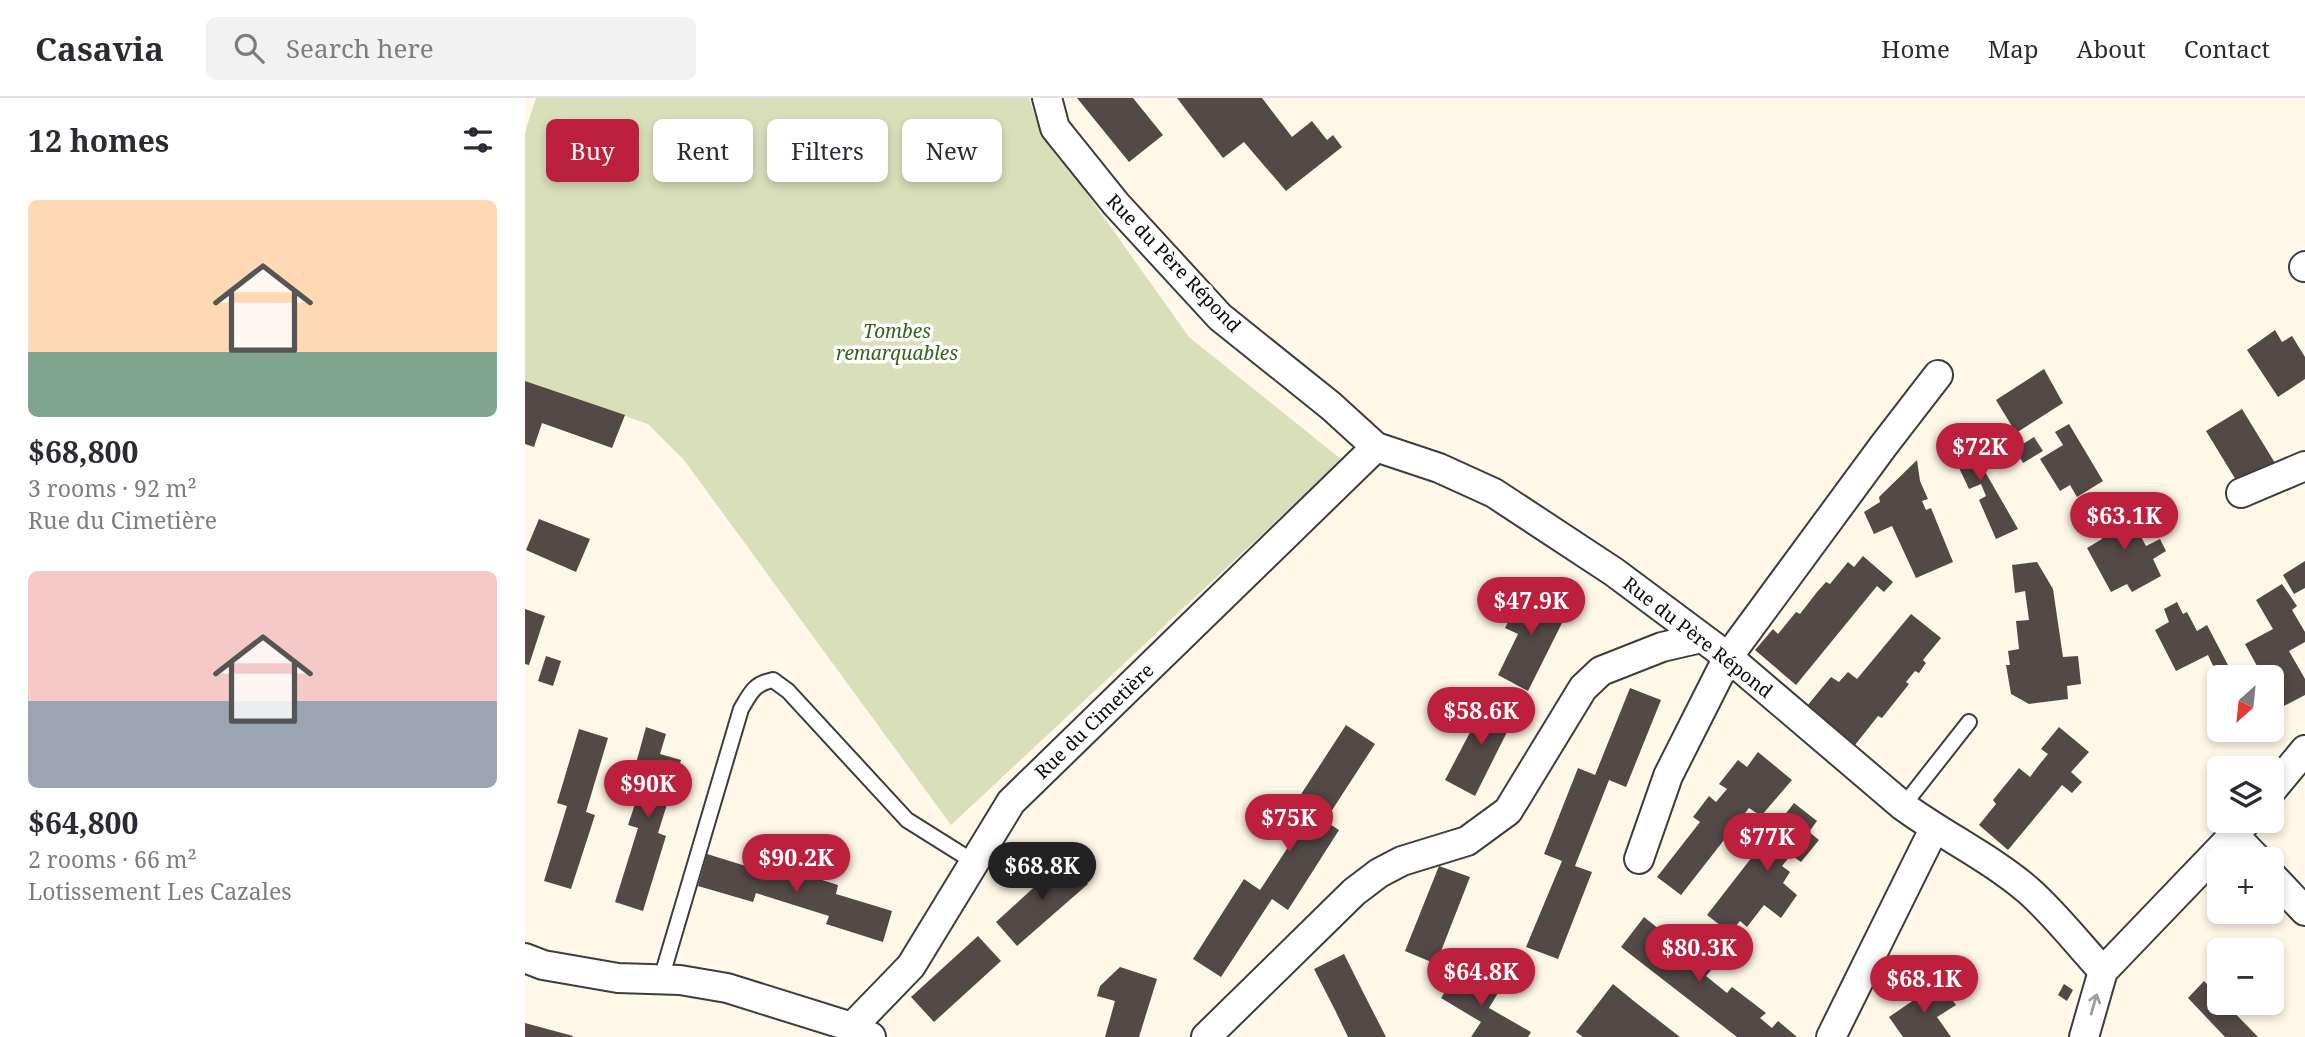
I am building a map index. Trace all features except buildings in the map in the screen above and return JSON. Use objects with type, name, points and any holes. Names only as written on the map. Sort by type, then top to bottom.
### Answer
[{"type":"street","name":"Rue du Père Répond","points":[[1047,98],[1055,128],[1115,204],[1220,317],[1331,406],[1376,447],[1439,467],[1494,493],[1613,572],[1728,657],[1903,806],[2029,892],[2103,971]]},
{"type":"street","points":[[1639,859],[1668,776],[1728,657],[1938,375]]},
{"type":"street","name":"Rue du Cimetière","points":[[862,1032],[911,966],[1011,802],[1376,447]]},
{"type":"street","points":[[2241,493],[2305,466]]},
{"type":"street","points":[[1206,1037],[1363,885],[1402,861],[1467,841],[1508,811],[1583,688],[1601,671],[1662,647],[1701,638]]},
{"type":"street","points":[[2284,775],[2305,750]]},
{"type":"street","points":[[1831,1037],[1934,829]]},
{"type":"street","points":[[2084,1037],[2103,971],[2236,833]]},
{"type":"street","points":[[2284,889],[2305,911]]},
{"type":"street","points":[[525,958],[543,965],[618,978],[661,979],[727,988],[862,1032]]},
{"type":"lane","points":[[661,979],[741,709],[760,683],[773,680],[788,691],[907,820],[974,862]]},
{"type":"lane","points":[[1903,806],[1969,722]]},
{"type":"green space","name":"Tombes remarquables","points":[[536,98],[1029,98],[1038,125],[1189,337],[1342,460],[951,825],[684,460],[648,424],[525,381],[525,132]]}]
